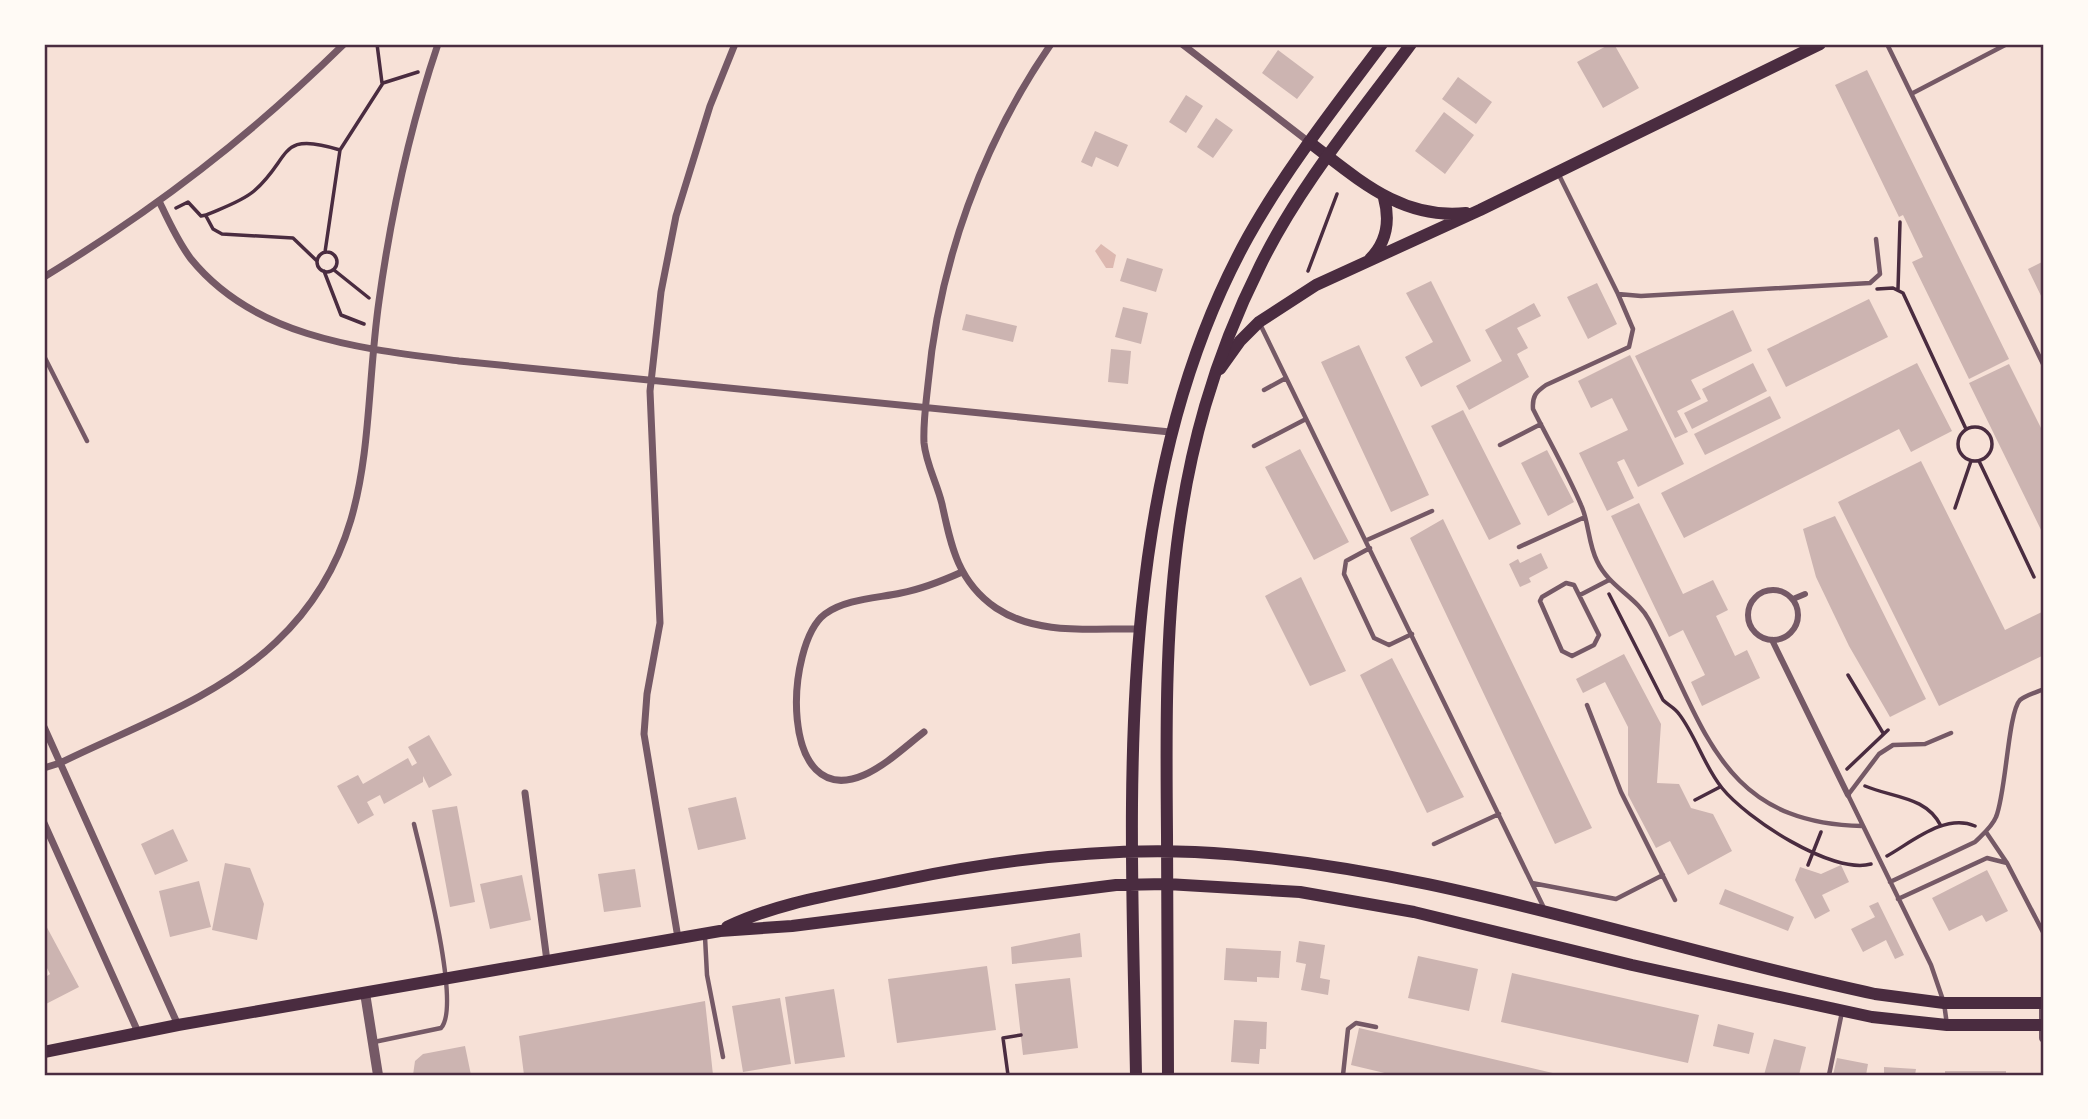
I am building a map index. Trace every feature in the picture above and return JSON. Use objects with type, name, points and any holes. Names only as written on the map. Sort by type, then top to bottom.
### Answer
[{"type":"main road","points":[[1136,1075],[1133,851],[1141,629],[1151,527],[1170,432],[1196,354],[1228,278],[1263,211],[1382,44]]},
{"type":"main road","points":[[1168,1075],[1166,701],[1171,579],[1189,467],[1214,378],[1243,300],[1261,263],[1288,216],[1329,156],[1411,44]]},
{"type":"main road","points":[[1214,378],[1240,341],[1259,322],[1296,296],[1558,173],[1800,48],[1820,44]]},
{"type":"main road","points":[[1310,142],[1384,198],[1424,213],[1452,215],[1480,211]]},
{"type":"main road","points":[[1368,262],[1384,237],[1387,217],[1384,198]]},
{"type":"main road","points":[[720,931],[785,905],[927,875],[1031,859],[1133,851],[1203,853],[1334,868],[1462,892],[1846,988],[1944,1003],[2044,1003]]},
{"type":"main road","points":[[44,1052],[138,1032],[705,933],[792,926],[1133,884],[1300,892],[1414,912],[1632,965],[1903,1022],[2044,1025]]},
{"type":"street","points":[[44,277],[160,203],[276,109],[344,44]]},
{"type":"street","points":[[44,768],[60,763],[228,679],[275,643],[307,608],[341,546],[358,494],[369,427],[378,306],[397,194],[438,44]]},
{"type":"street","points":[[678,938],[644,734],[646,694],[660,623],[649,422],[651,380],[661,292],[677,216],[703,127],[735,44]]},
{"type":"street","points":[[1051,44],[998,135],[965,215],[935,329],[926,408],[925,452],[951,546],[962,572],[984,600],[1030,623],[1055,628],[1141,629]]},
{"type":"street","points":[[1182,44],[1310,142]]},
{"type":"street","points":[[160,203],[191,258],[241,302],[297,331],[374,349],[651,380],[1170,432]]},
{"type":"street","points":[[925,732],[864,775],[836,779],[820,773],[804,756],[799,739],[802,660],[813,627],[833,609],[922,588],[962,572]]},
{"type":"street","points":[[1772,640],[1788,635],[1795,628],[1798,611],[1787,593],[1770,589],[1755,597],[1749,606],[1748,614],[1754,631],[1772,640],[1848,795]]},
{"type":"street","points":[[1793,599],[1805,594]]},
{"type":"street","points":[[44,727],[178,1025]]},
{"type":"street","points":[[525,793],[547,961]]},
{"type":"street","points":[[44,823],[48,842],[138,1032]]},
{"type":"street","points":[[366,993],[378,1075]]},
{"type":"street","points":[[2044,1003],[2044,1038]]},
{"type":"lane","points":[[1887,44],[2044,366]]},
{"type":"lane","points":[[1913,93],[2007,44]]},
{"type":"lane","points":[[1558,173],[1633,329],[1629,347],[1536,393],[1533,409],[1585,517],[1594,554],[1609,580],[1647,617],[1715,754],[1726,768],[1764,800],[1787,812],[1825,823],[1862,826]]},
{"type":"lane","points":[[1618,294],[1641,296],[1870,283],[1880,274],[1876,239]]},
{"type":"lane","points":[[1259,322],[1545,912]]},
{"type":"lane","points":[[44,356],[87,441]]},
{"type":"lane","points":[[1264,390],[1286,379]]},
{"type":"lane","points":[[1254,446],[1306,419]]},
{"type":"lane","points":[[1500,445],[1541,424]]},
{"type":"lane","points":[[1367,540],[1432,511]]},
{"type":"lane","points":[[1519,547],[1585,517]]},
{"type":"lane","points":[[1370,548],[1346,561],[1344,574],[1374,638],[1390,645],[1412,635]]},
{"type":"lane","points":[[1580,595],[1609,580]]},
{"type":"lane","points":[[1566,583],[1574,584],[1580,595],[1599,635],[1594,645],[1572,656],[1566,655],[1540,601],[1542,597],[1566,583]]},
{"type":"lane","points":[[1890,882],[1975,842],[1986,831],[1996,818],[2015,709],[2022,699],[2044,689]]},
{"type":"lane","points":[[1587,705],[1621,792],[1675,900]]},
{"type":"lane","points":[[1947,1025],[1944,1003],[1931,965],[1848,795],[1879,754],[1893,745],[1925,744],[1951,733]]},
{"type":"lane","points":[[1434,844],[1499,814]]},
{"type":"lane","points":[[374,1042],[441,1028],[447,1018],[447,978],[414,824]]},
{"type":"lane","points":[[1986,831],[2007,863],[2044,934]]},
{"type":"lane","points":[[1898,899],[1987,858],[2007,863]]},
{"type":"lane","points":[[1531,882],[1616,899],[1663,875]]},
{"type":"lane","points":[[705,933],[707,975],[723,1057]]},
{"type":"lane","points":[[1829,1075],[1842,1011]]},
{"type":"lane","points":[[1343,1075],[1351,1024],[1376,1027]]},
{"type":"path","points":[[377,44],[383,83]]},
{"type":"path","points":[[317,261],[325,252],[340,150],[383,83],[430,68]]},
{"type":"path","points":[[166,214],[188,202],[201,216],[206,215],[253,193],[290,148],[301,142],[311,141],[340,150]]},
{"type":"path","points":[[1308,271],[1337,194]]},
{"type":"path","points":[[206,215],[213,229],[222,234],[293,238],[324,271],[342,317],[376,328]]},
{"type":"path","points":[[1898,289],[1900,222]]},
{"type":"path","points":[[325,252],[336,257],[334,269]]},
{"type":"path","points":[[334,269],[378,306]]},
{"type":"path","points":[[324,271],[334,269]]},
{"type":"path","points":[[1870,283],[1879,290],[1898,289],[1903,293],[1966,429]]},
{"type":"path","points":[[1974,426],[1989,434],[1991,450],[1979,461],[1971,461],[1958,450],[1960,434],[1974,426]]},
{"type":"path","points":[[1955,508],[1971,461]]},
{"type":"path","points":[[1979,461],[2034,577]]},
{"type":"path","points":[[1603,583],[1663,700],[1678,712],[1720,787],[1737,805],[1813,853],[1844,864],[1867,866],[1941,825],[1964,822],[1986,831]]},
{"type":"path","points":[[1848,675],[1883,733]]},
{"type":"path","points":[[1888,730],[1844,772],[1858,783],[1919,802],[1935,813],[1941,825]]},
{"type":"path","points":[[1695,800],[1720,787]]},
{"type":"path","points":[[1808,865],[1825,823]]},
{"type":"path","points":[[1008,1075],[1003,1038],[1021,1035]]},
{"type":"shaded area","points":[[1101,244],[1116,255],[1113,268],[1106,268],[1095,251]]},
{"type":"building","points":[[1614,44],[1639,88],[1603,108],[1577,62]]},
{"type":"building","points":[[1278,50],[1314,77],[1297,99],[1262,73]]},
{"type":"building","points":[[1867,70],[2009,359],[1969,379],[1912,262],[1923,257],[1903,215],[1899,217],[1835,85]]},
{"type":"building","points":[[1458,77],[1492,102],[1476,124],[1442,99]]},
{"type":"building","points":[[1186,95],[1203,106],[1186,133],[1169,122]]},
{"type":"building","points":[[1444,112],[1474,135],[1445,174],[1415,151]]},
{"type":"building","points":[[1216,118],[1233,130],[1213,158],[1197,147]]},
{"type":"building","points":[[1095,131],[1128,145],[1118,167],[1096,157],[1092,167],[1081,162]]},
{"type":"building","points":[[1127,258],[1163,269],[1156,292],[1120,281]]},
{"type":"building","points":[[2044,261],[2044,302],[2028,269]]},
{"type":"building","points":[[1431,281],[1471,361],[1421,387],[1405,357],[1433,342],[1406,293]]},
{"type":"building","points":[[1597,283],[1617,324],[1588,339],[1567,297]]},
{"type":"building","points":[[1869,299],[1888,337],[1786,387],[1767,349]]},
{"type":"building","points":[[1534,303],[1541,316],[1517,328],[1528,348],[1517,354],[1529,377],[1469,410],[1456,386],[1502,361],[1485,330]]},
{"type":"building","points":[[1123,307],[1148,313],[1141,344],[1115,337]]},
{"type":"building","points":[[1733,310],[1752,351],[1691,380],[1701,399],[1677,411],[1688,432],[1675,438],[1635,356]]},
{"type":"building","points":[[966,314],[1017,326],[1013,342],[962,330]]},
{"type":"building","points":[[1359,345],[1429,495],[1391,512],[1321,362]]},
{"type":"building","points":[[1111,349],[1131,351],[1128,384],[1108,382]]},
{"type":"building","points":[[1630,355],[1684,464],[1638,487],[1624,459],[1617,462],[1634,498],[1607,511],[1579,453],[1628,430],[1612,398],[1591,408],[1578,381]]},
{"type":"building","points":[[1753,363],[1767,391],[1692,429],[1684,413],[1708,401],[1702,389]]},
{"type":"building","points":[[1917,363],[1952,431],[1911,452],[1899,429],[1684,538],[1661,493]]},
{"type":"building","points":[[2009,364],[2044,434],[2044,536],[1969,383]]},
{"type":"building","points":[[1770,396],[1781,418],[1705,455],[1694,434]]},
{"type":"building","points":[[1463,410],[1521,524],[1489,540],[1431,426]]},
{"type":"building","points":[[1300,449],[1349,542],[1314,560],[1265,467]]},
{"type":"building","points":[[1547,450],[1574,502],[1548,516],[1521,463]]},
{"type":"building","points":[[1921,461],[2005,630],[2044,611],[2044,655],[1939,706],[1838,502]]},
{"type":"building","points":[[1639,503],[1683,594],[1713,580],[1728,610],[1716,616],[1735,656],[1747,650],[1760,678],[1702,706],[1691,682],[1705,675],[1683,630],[1669,637],[1611,516]]},
{"type":"building","points":[[1835,516],[1926,699],[1890,717],[1849,646],[1816,577],[1803,529]]},
{"type":"building","points":[[1443,519],[1592,828],[1555,844],[1410,538]]},
{"type":"building","points":[[1541,553],[1548,568],[1529,578],[1531,582],[1520,587],[1509,564],[1518,559],[1520,563]]},
{"type":"building","points":[[1301,577],[1346,671],[1310,686],[1265,596]]},
{"type":"building","points":[[1624,654],[1661,724],[1657,783],[1679,784],[1691,808],[1713,814],[1732,851],[1688,875],[1670,841],[1656,848],[1628,795],[1628,727],[1605,682],[1583,693],[1576,679]]},
{"type":"building","points":[[1392,658],[1464,797],[1427,813],[1360,675]]},
{"type":"building","points":[[429,735],[452,775],[429,788],[423,776],[423,782],[384,804],[380,795],[367,802],[374,815],[358,824],[337,786],[358,775],[363,784],[408,758],[412,766],[417,763],[408,747]]},
{"type":"building","points":[[736,797],[746,839],[698,850],[688,808]]},
{"type":"building","points":[[457,806],[475,902],[450,907],[432,810]]},
{"type":"building","points":[[173,829],[188,861],[155,875],[141,844]]},
{"type":"building","points":[[225,863],[250,868],[264,904],[257,940],[212,930]]},
{"type":"building","points":[[1841,865],[1849,882],[1822,895],[1830,911],[1815,919],[1795,880],[1800,867],[1821,874]]},
{"type":"building","points":[[635,869],[641,907],[604,912],[598,874]]},
{"type":"building","points":[[1987,870],[2008,911],[1986,922],[1982,915],[1949,931],[1932,898]]},
{"type":"building","points":[[522,875],[531,920],[490,929],[480,884]]},
{"type":"building","points":[[199,881],[211,927],[170,937],[159,891]]},
{"type":"building","points":[[1725,889],[1794,917],[1788,931],[1719,904]]},
{"type":"building","points":[[1878,902],[1904,955],[1895,959],[1886,940],[1863,952],[1851,929],[1875,917],[1869,906]]},
{"type":"building","points":[[44,922],[79,987],[44,1005],[44,978],[50,974],[44,962]]},
{"type":"building","points":[[1080,933],[1082,957],[1012,964],[1011,947]]},
{"type":"building","points":[[1299,941],[1325,945],[1320,978],[1330,980],[1328,995],[1301,990],[1306,964],[1296,962]]},
{"type":"building","points":[[1226,948],[1281,951],[1279,978],[1257,977],[1257,982],[1224,980]]},
{"type":"building","points":[[1418,956],[1478,969],[1469,1011],[1408,998]]},
{"type":"building","points":[[987,966],[996,1030],[897,1043],[888,979]]},
{"type":"building","points":[[1512,973],[1699,1015],[1688,1063],[1501,1022]]},
{"type":"building","points":[[1070,978],[1078,1048],[1023,1055],[1015,984]]},
{"type":"building","points":[[834,989],[845,1057],[795,1064],[785,997]]},
{"type":"building","points":[[780,998],[791,1064],[743,1072],[732,1006]]},
{"type":"building","points":[[705,1001],[713,1075],[524,1075],[519,1036]]},
{"type":"building","points":[[1234,1020],[1267,1022],[1266,1049],[1260,1049],[1259,1064],[1231,1062]]},
{"type":"building","points":[[1718,1024],[1754,1033],[1749,1054],[1713,1046]]},
{"type":"building","points":[[1359,1028],[1557,1074],[1393,1075],[1351,1065]]},
{"type":"building","points":[[1774,1039],[1806,1047],[1799,1075],[1764,1075]]},
{"type":"building","points":[[465,1046],[471,1075],[413,1075],[415,1061],[423,1054]]},
{"type":"building","points":[[1837,1058],[1868,1064],[1866,1075],[1833,1075]]},
{"type":"building","points":[[1884,1067],[1916,1069],[1915,1075],[1884,1075]]},
{"type":"building","points":[[1945,1071],[2006,1071],[2006,1075],[1945,1075]]}]
